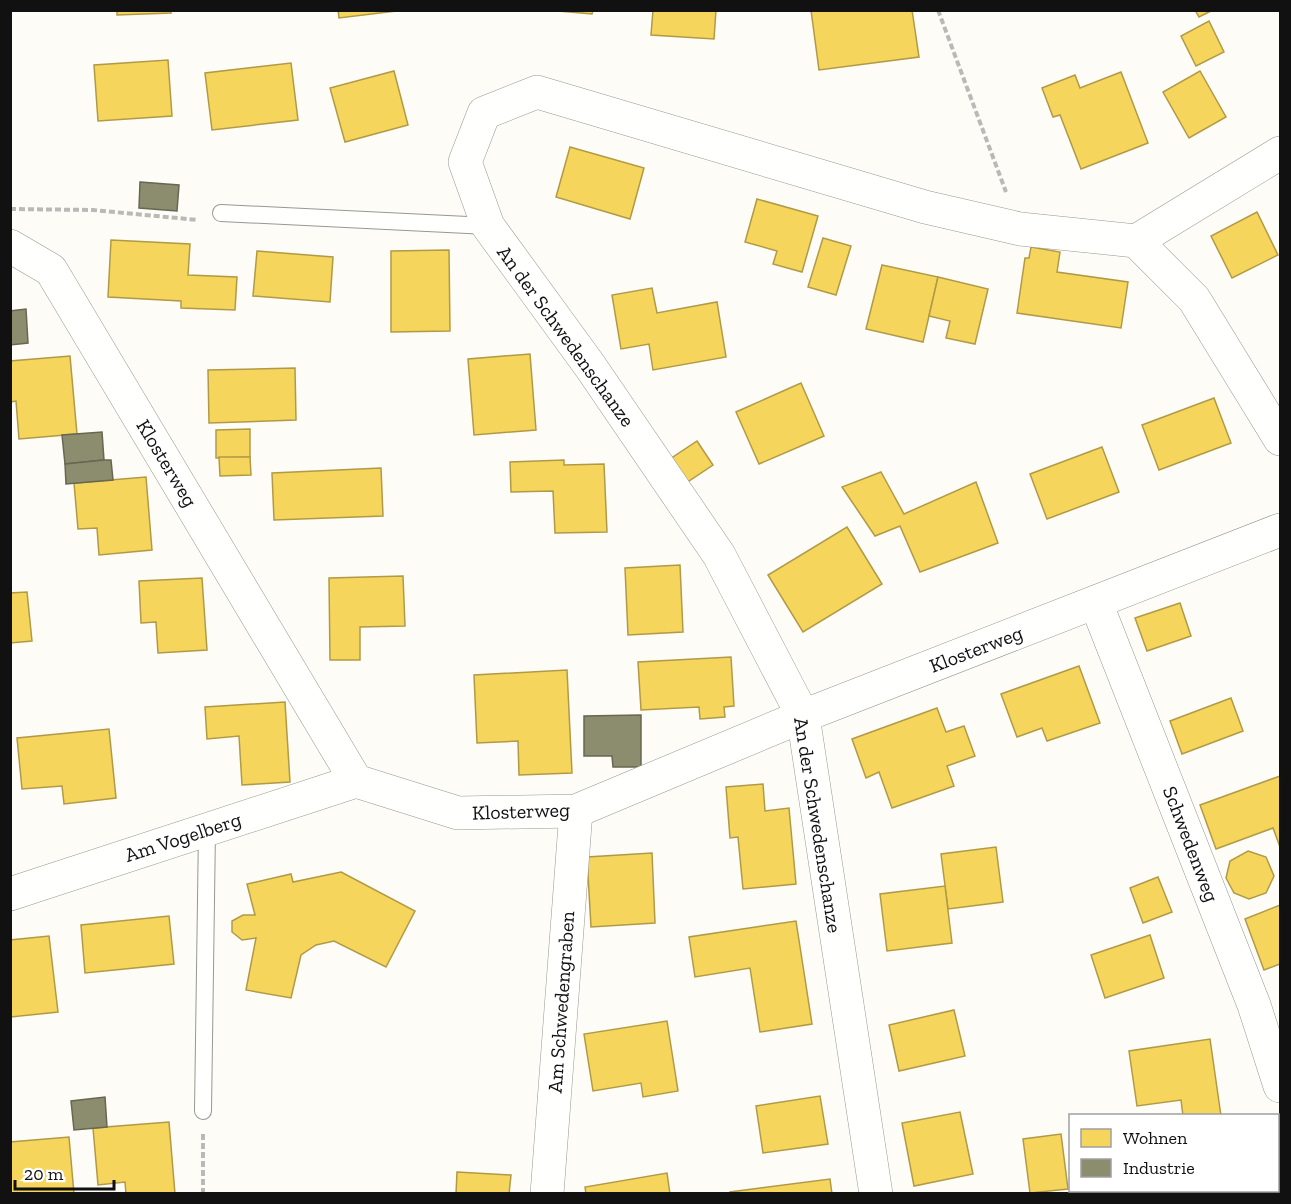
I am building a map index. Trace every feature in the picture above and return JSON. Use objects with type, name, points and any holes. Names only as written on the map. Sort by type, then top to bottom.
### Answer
[{"type":"street","name":"An der Schwedenschanze","points":[[876,1194],[803,716],[719,555],[590,366],[488,226],[465,162],[484,113],[537,92],[925,207],[1020,229],[1136,241]]},
{"type":"street","points":[[1281,153],[1136,241],[1194,299],[1281,439]]},
{"type":"street","name":"Klosterweg","points":[[10,246],[51,270],[356,781],[458,813],[576,811],[803,716],[1281,530]]},
{"type":"street","name":"Schwedenweg","points":[[1096,603],[1254,1005],[1281,1086]]},
{"type":"street","name":"Am Vogelberg","points":[[10,894],[356,781]]},
{"type":"street","name":"Am Schwedengraben","points":[[547,1194],[576,811]]},
{"type":"lane","points":[[221,213],[488,226]]},
{"type":"lane","points":[[203,1111],[207,829]]},
{"type":"path","points":[[938,10],[1020,229]]},
{"type":"path","points":[[10,209],[93,210],[204,221],[221,213]]},
{"type":"path","points":[[203,1111],[203,1194]]},
{"type":"building: Wohnen","points":[[117,10],[170,10],[171,13],[117,15]]},
{"type":"building: Wohnen","points":[[338,10],[396,10],[396,11],[339,18]]},
{"type":"building: Wohnen","points":[[546,10],[593,10],[592,14]]},
{"type":"building: Wohnen","points":[[653,10],[716,10],[714,39],[651,35]]},
{"type":"building: Wohnen","points":[[811,10],[912,10],[919,57],[819,70]]},
{"type":"building: Wohnen","points":[[1195,10],[1213,10],[1199,17]]},
{"type":"building: Wohnen","points":[[1209,21],[1224,52],[1196,66],[1181,36]]},
{"type":"building: Wohnen","points":[[168,60],[172,116],[98,121],[94,65]]},
{"type":"building: Wohnen","points":[[291,63],[298,120],[212,130],[205,73]]},
{"type":"building: Wohnen","points":[[394,71],[408,125],[345,142],[330,88]]},
{"type":"building: Wohnen","points":[[1200,71],[1226,117],[1189,138],[1163,92]]},
{"type":"building: Wohnen","points":[[1121,72],[1148,143],[1081,169],[1060,115],[1053,117],[1042,88],[1075,75],[1080,88]]},
{"type":"building: Wohnen","points":[[570,147],[644,168],[630,219],[556,197]]},
{"type":"building: Wohnen","points":[[757,199],[818,216],[802,272],[773,264],[777,251],[745,242]]},
{"type":"building: Wohnen","points":[[1257,212],[1278,255],[1232,278],[1211,236]]},
{"type":"building: Wohnen","points":[[823,238],[851,246],[836,295],[808,287]]},
{"type":"building: Wohnen","points":[[111,240],[190,244],[188,275],[237,277],[235,310],[181,308],[181,301],[108,297]]},
{"type":"building: Wohnen","points":[[1031,247],[1060,252],[1057,272],[1128,282],[1121,328],[1017,313],[1025,258],[1029,258]]},
{"type":"building: Wohnen","points":[[449,250],[450,331],[391,332],[391,251]]},
{"type":"building: Wohnen","points":[[257,251],[333,257],[330,302],[253,296]]},
{"type":"building: Wohnen","points":[[882,265],[938,277],[923,342],[866,329]]},
{"type":"building: Wohnen","points":[[938,277],[988,289],[975,344],[946,338],[950,321],[929,316]]},
{"type":"building: Wohnen","points":[[652,288],[657,313],[717,302],[726,357],[653,370],[649,344],[621,349],[612,295]]},
{"type":"building: Wohnen","points":[[530,354],[536,430],[474,435],[468,359]]},
{"type":"building: Wohnen","points":[[70,356],[77,434],[19,439],[16,401],[10,402],[10,361]]},
{"type":"building: Wohnen","points":[[295,368],[296,420],[209,423],[208,370]]},
{"type":"building: Wohnen","points":[[801,383],[824,436],[759,464],[736,412]]},
{"type":"building: Wohnen","points":[[1214,398],[1231,443],[1159,470],[1142,425]]},
{"type":"building: Wohnen","points":[[250,429],[250,457],[216,458],[216,430]]},
{"type":"building: Wohnen","points":[[697,441],[713,465],[686,483],[670,459]]},
{"type":"building: Wohnen","points":[[1102,447],[1119,492],[1047,519],[1030,474]]},
{"type":"building: Wohnen","points":[[219,457],[250,457],[251,475],[220,476]]},
{"type":"building: Wohnen","points":[[564,460],[564,465],[604,464],[607,532],[555,533],[553,491],[511,492],[510,462]]},
{"type":"building: Wohnen","points":[[381,468],[383,516],[274,520],[272,473]]},
{"type":"building: Wohnen","points":[[881,472],[904,514],[976,482],[998,543],[920,572],[900,526],[875,536],[842,487]]},
{"type":"building: Wohnen","points":[[146,477],[152,550],[99,555],[97,528],[78,529],[74,483]]},
{"type":"building: Wohnen","points":[[847,527],[882,584],[803,632],[768,575]]},
{"type":"building: Wohnen","points":[[680,565],[683,632],[628,635],[625,568]]},
{"type":"building: Wohnen","points":[[403,576],[405,626],[360,627],[360,660],[330,660],[329,578]]},
{"type":"building: Wohnen","points":[[202,578],[207,650],[158,653],[156,622],[141,623],[139,581]]},
{"type":"building: Wohnen","points":[[27,592],[32,641],[10,643],[10,593]]},
{"type":"building: Wohnen","points":[[1180,603],[1191,636],[1147,651],[1135,618]]},
{"type":"building: Wohnen","points":[[731,657],[734,706],[724,707],[725,717],[700,719],[699,707],[641,710],[638,662]]},
{"type":"building: Wohnen","points":[[1079,666],[1100,723],[1047,741],[1042,728],[1017,737],[1001,694]]},
{"type":"building: Wohnen","points":[[567,670],[572,773],[519,775],[518,741],[477,743],[474,675]]},
{"type":"building: Wohnen","points":[[1231,698],[1243,731],[1182,754],[1170,721]]},
{"type":"building: Wohnen","points":[[285,702],[290,782],[242,785],[239,736],[207,739],[205,707]]},
{"type":"building: Wohnen","points":[[937,708],[946,732],[964,726],[975,756],[947,766],[954,786],[892,808],[879,772],[866,778],[852,739]]},
{"type":"building: Wohnen","points":[[109,729],[116,798],[64,804],[62,786],[22,789],[17,738]]},
{"type":"building: Wohnen","points":[[1280,776],[1280,847],[1273,828],[1216,849],[1200,805]]},
{"type":"building: Wohnen","points":[[763,784],[765,811],[789,808],[796,884],[743,889],[738,837],[730,838],[726,787]]},
{"type":"building: Wohnen","points":[[996,847],[1003,902],[948,909],[941,854]]},
{"type":"building: Wohnen","points":[[1248,851],[1266,857],[1274,876],[1266,893],[1249,899],[1234,893],[1226,878],[1230,861]]},
{"type":"building: Wohnen","points":[[652,853],[655,923],[591,927],[587,857]]},
{"type":"building: Wohnen","points":[[341,872],[415,911],[386,967],[334,941],[316,945],[301,955],[291,998],[246,990],[256,938],[242,940],[232,932],[232,921],[243,915],[255,915],[247,884],[291,874],[293,882]]},
{"type":"building: Wohnen","points":[[1158,877],[1172,912],[1143,923],[1130,888]]},
{"type":"building: Wohnen","points":[[945,886],[952,943],[887,951],[880,894]]},
{"type":"building: Wohnen","points":[[1280,905],[1280,964],[1264,970],[1245,919]]},
{"type":"building: Wohnen","points":[[169,916],[174,964],[85,973],[81,925]]},
{"type":"building: Wohnen","points":[[796,921],[812,1024],[760,1032],[750,968],[695,977],[689,937]]},
{"type":"building: Wohnen","points":[[1150,935],[1164,978],[1105,998],[1091,955]]},
{"type":"building: Wohnen","points":[[49,936],[58,1012],[11,1017],[10,940]]},
{"type":"building: Wohnen","points":[[954,1010],[965,1056],[899,1071],[889,1025]]},
{"type":"building: Wohnen","points":[[667,1021],[678,1091],[643,1097],[641,1083],[593,1091],[584,1034]]},
{"type":"building: Wohnen","points":[[1210,1039],[1221,1114],[1183,1114],[1181,1100],[1137,1106],[1129,1051]]},
{"type":"building: Wohnen","points":[[820,1096],[828,1144],[763,1153],[756,1106]]},
{"type":"building: Wohnen","points":[[960,1112],[973,1174],[914,1186],[902,1123]]},
{"type":"building: Wohnen","points":[[169,1122],[175,1194],[126,1194],[125,1182],[98,1185],[93,1128]]},
{"type":"building: Wohnen","points":[[1061,1134],[1068,1189],[1030,1193],[1023,1139]]},
{"type":"building: Wohnen","points":[[69,1137],[74,1194],[10,1194],[10,1142]]},
{"type":"building: Wohnen","points":[[457,1172],[511,1175],[509,1194],[456,1194]]},
{"type":"building: Wohnen","points":[[667,1173],[670,1194],[586,1194],[585,1187]]},
{"type":"building: Wohnen","points":[[830,1179],[832,1194],[730,1194],[730,1192]]},
{"type":"building: Wohnen","points":[[1267,1192],[1268,1194],[1163,1194]]},
{"type":"building: Industrie","points":[[140,182],[179,185],[177,211],[139,208]]},
{"type":"building: Industrie","points":[[26,309],[28,343],[10,345],[10,311]]},
{"type":"building: Industrie","points":[[102,432],[104,460],[65,464],[62,435]]},
{"type":"building: Industrie","points":[[111,460],[113,480],[66,484],[65,464]]},
{"type":"building: Industrie","points":[[641,715],[641,767],[613,767],[612,756],[584,756],[584,716]]},
{"type":"building: Industrie","points":[[105,1097],[107,1127],[74,1130],[71,1101]]}]
